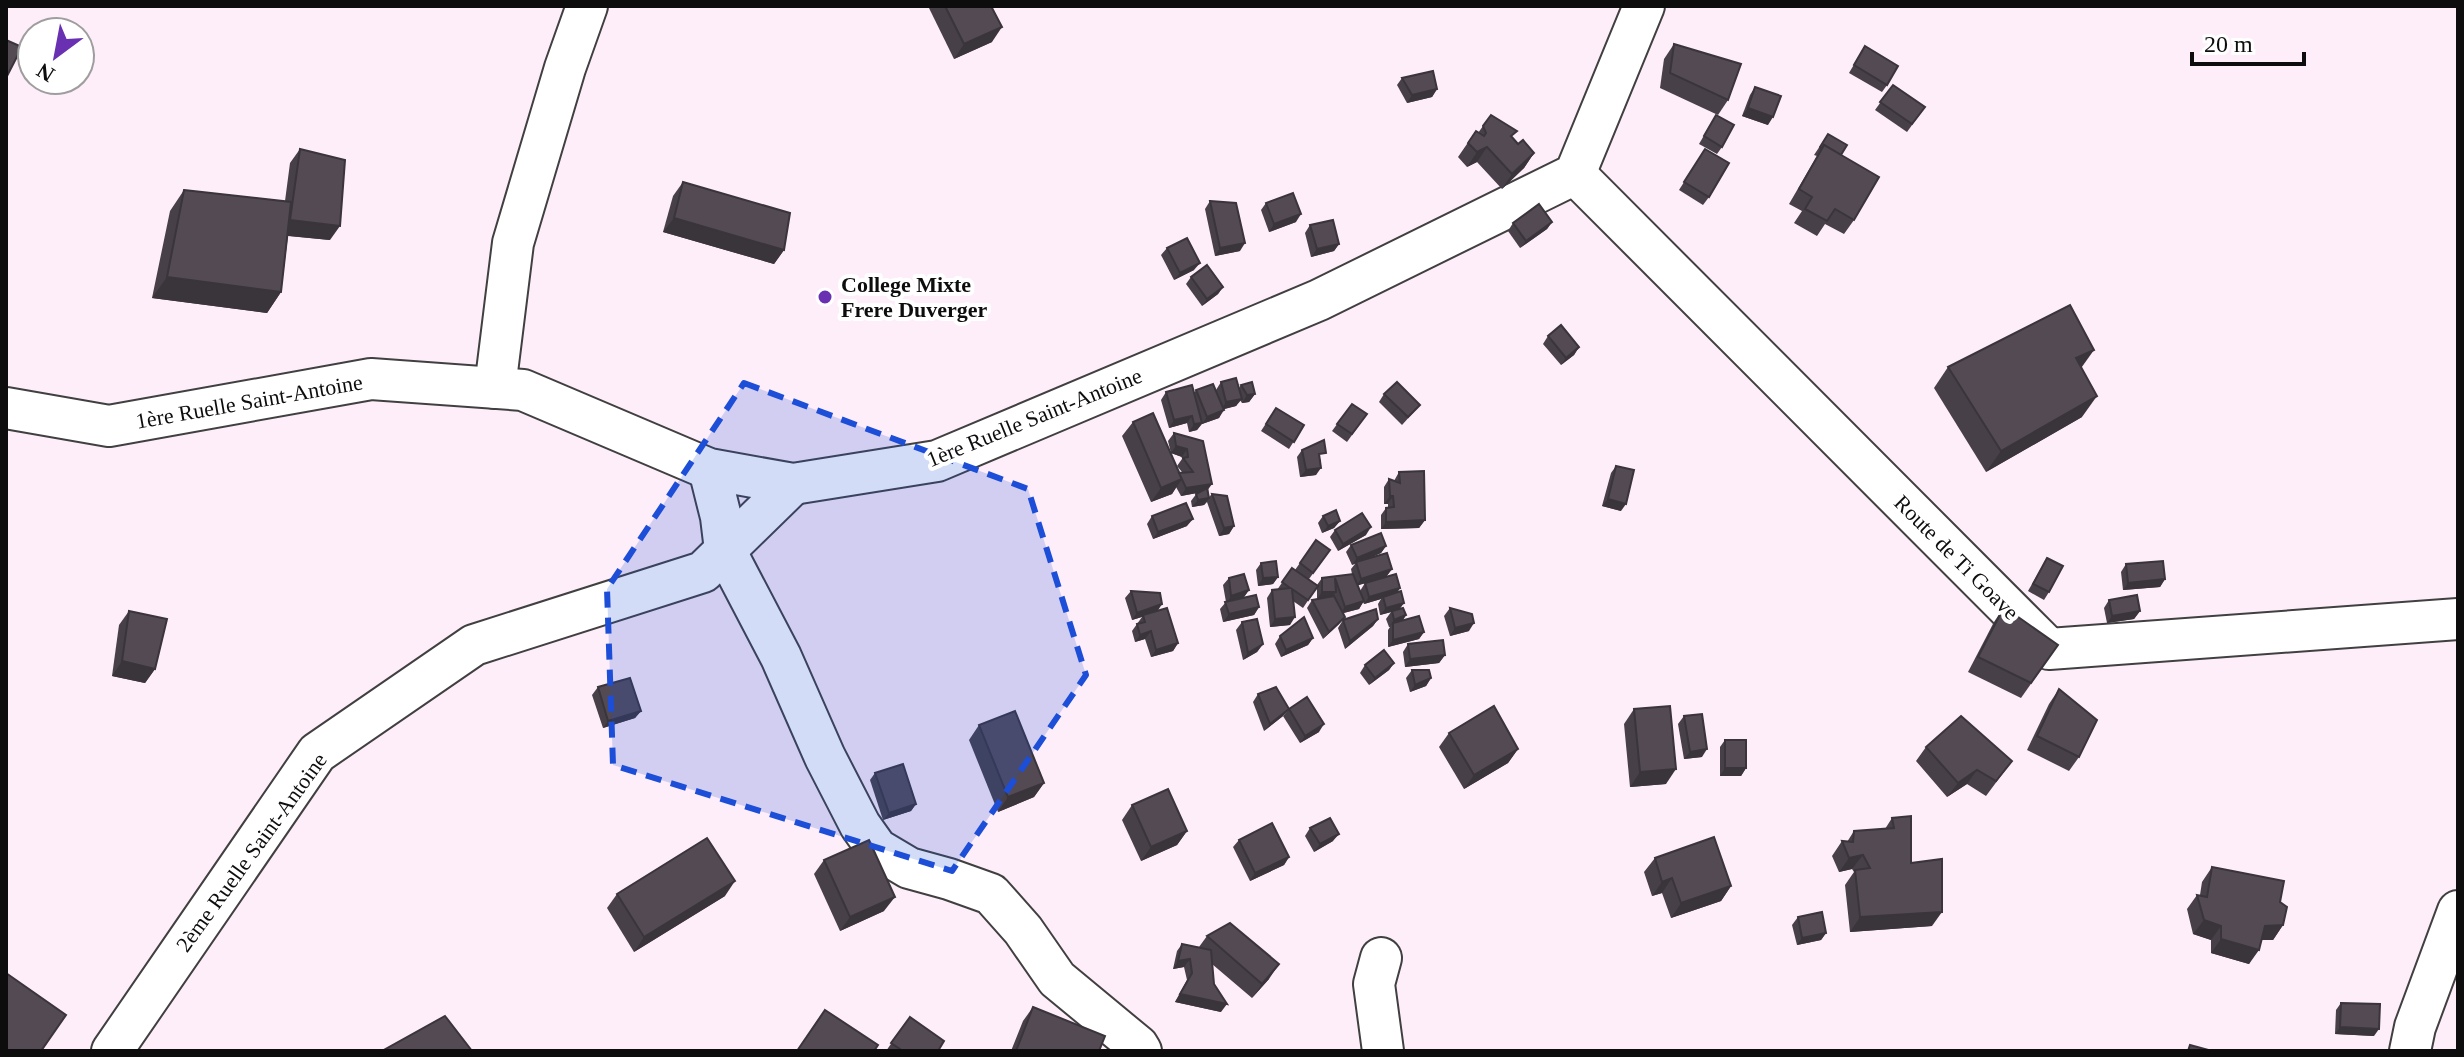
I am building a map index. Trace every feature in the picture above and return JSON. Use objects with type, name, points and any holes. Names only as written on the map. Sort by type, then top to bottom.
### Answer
[{"type":"street","points":[[495,388],[513,243],[565,68],[587,6]]},
{"type":"street","points":[[1575,174],[1644,6]]},
{"type":"street","name":"1ère Ruelle Saint-Antoine","points":[[6,408],[109,426],[371,379],[523,390],[709,469],[793,484],[937,461],[1319,300],[1575,174]]},
{"type":"street","name":"Route de Ti Goave","points":[[1575,174],[2049,649],[2458,619]]},
{"type":"street","points":[[709,469],[721,517],[725,550],[781,657],[825,757],[860,825],[877,849],[909,868],[991,894],[1023,930],[1057,979],[1141,1051]]},
{"type":"street","name":"2ème Ruelle Saint-Antoine","points":[[112,1051],[317,753],[474,645],[703,572],[793,484]]},
{"type":"street","points":[[2410,1051],[2415,1027],[2458,911]]},
{"type":"street","points":[[1381,958],[1374,984],[1383,1051]]},
{"type":"highlighted area","points":[[744,383],[1028,489],[1086,675],[952,871],[613,765],[607,589]]},
{"type":"building","points":[[945,6],[991,6],[1002,27],[964,44]]},
{"type":"building","points":[[6,40],[16,44],[16,59],[6,78]]},
{"type":"building","points":[[1674,44],[1741,64],[1728,100],[1670,73]]},
{"type":"building","points":[[1865,46],[1898,66],[1887,85],[1854,65]]},
{"type":"building","points":[[1433,71],[1437,89],[1412,95],[1402,78]]},
{"type":"building","points":[[1893,85],[1925,107],[1912,124],[1880,102]]},
{"type":"building","points":[[1755,87],[1781,96],[1773,117],[1748,108]]},
{"type":"building","points":[[1491,115],[1517,131],[1511,136],[1518,144],[1523,140],[1534,153],[1512,174],[1487,147],[1477,152],[1468,143],[1476,131],[1484,136],[1483,126]]},
{"type":"building","points":[[1716,115],[1734,125],[1722,147],[1704,136]]},
{"type":"building","points":[[1828,134],[1847,145],[1841,155],[1824,145],[1822,149],[1820,147]]},
{"type":"building","points":[[1824,145],[1879,177],[1854,220],[1835,209],[1827,221],[1805,209],[1812,197],[1799,189]]},
{"type":"building","points":[[300,149],[345,160],[340,226],[290,220]]},
{"type":"building","points":[[1705,149],[1729,163],[1709,197],[1684,182]]},
{"type":"building","points":[[683,182],[790,213],[784,250],[674,218]]},
{"type":"building","points":[[184,190],[291,202],[281,292],[167,277]]},
{"type":"building","points":[[1293,193],[1301,214],[1274,224],[1266,203]]},
{"type":"building","points":[[1210,201],[1236,203],[1245,243],[1220,248]]},
{"type":"building","points":[[1539,204],[1552,222],[1526,241],[1513,223]]},
{"type":"building","points":[[1333,220],[1339,244],[1317,249],[1310,225]]},
{"type":"building","points":[[1187,238],[1200,263],[1180,273],[1167,248]]},
{"type":"building","points":[[1207,265],[1223,287],[1207,299],[1191,277]]},
{"type":"building","points":[[2070,305],[2094,350],[2076,358],[2097,396],[2001,451],[1948,367]]},
{"type":"building","points":[[1561,325],[1579,347],[1566,358],[1548,336]]},
{"type":"building","points":[[1236,378],[1242,399],[1226,402],[1221,382]]},
{"type":"building","points":[[1252,382],[1255,394],[1247,395],[1241,385]]},
{"type":"building","points":[[1397,382],[1420,405],[1408,417],[1384,394]]},
{"type":"building","points":[[1213,384],[1224,410],[1207,417],[1196,390]]},
{"type":"building","points":[[1192,385],[1202,423],[1194,424],[1192,416],[1174,420],[1166,392]]},
{"type":"building","points":[[1352,404],[1367,414],[1352,434],[1337,424]]},
{"type":"building","points":[[1276,408],[1304,425],[1294,442],[1266,424]]},
{"type":"building","points":[[1153,413],[1182,479],[1161,488],[1133,422]]},
{"type":"building","points":[[1174,433],[1203,441],[1212,484],[1186,488],[1179,473],[1193,472],[1183,458],[1188,457],[1187,449],[1176,446]]},
{"type":"building","points":[[1324,440],[1326,453],[1319,454],[1321,468],[1306,470],[1302,450]]},
{"type":"building","points":[[1616,466],[1634,470],[1626,504],[1608,499]]},
{"type":"building","points":[[1424,471],[1425,520],[1386,522],[1386,508],[1394,507],[1389,479],[1400,483],[1399,472]]},
{"type":"building","points":[[1207,488],[1209,498],[1198,500],[1196,494]]},
{"type":"building","points":[[1212,494],[1227,496],[1234,526],[1224,528]]},
{"type":"building","points":[[1186,503],[1193,519],[1158,532],[1152,516]]},
{"type":"building","points":[[1336,510],[1340,521],[1328,526],[1323,516]]},
{"type":"building","points":[[1362,513],[1371,527],[1343,544],[1335,530]]},
{"type":"building","points":[[1381,533],[1386,546],[1357,558],[1351,545]]},
{"type":"building","points":[[1316,540],[1330,550],[1313,573],[1300,563]]},
{"type":"building","points":[[1387,553],[1392,569],[1361,579],[1356,562]]},
{"type":"building","points":[[2047,558],[2063,566],[2049,592],[2033,584]]},
{"type":"building","points":[[1276,561],[1278,577],[1263,578],[1261,563]]},
{"type":"building","points":[[2163,561],[2165,579],[2128,583],[2126,564]]},
{"type":"building","points":[[1292,568],[1318,586],[1308,600],[1292,589],[1295,617],[1275,619],[1272,590],[1290,588],[1282,582]]},
{"type":"building","points":[[1244,574],[1249,590],[1231,596],[1229,578]]},
{"type":"building","points":[[1353,574],[1364,601],[1345,607],[1335,578],[1336,592],[1322,592],[1322,578]]},
{"type":"building","points":[[1396,574],[1400,588],[1369,597],[1365,583]]},
{"type":"building","points":[[1131,591],[1160,593],[1162,604],[1137,613]]},
{"type":"building","points":[[1401,591],[1404,603],[1386,608],[1383,597]]},
{"type":"building","points":[[1256,595],[1259,607],[1229,614],[1225,602]]},
{"type":"building","points":[[2137,595],[2140,611],[2112,616],[2109,600]]},
{"type":"building","points":[[1334,596],[1345,617],[1329,632],[1312,600]]},
{"type":"building","points":[[2004,607],[2058,645],[2031,683],[1978,657]]},
{"type":"building","points":[[1167,608],[1178,643],[1156,650],[1151,631],[1140,635],[1137,624],[1145,622],[1143,615]]},
{"type":"building","points":[[1403,608],[1406,615],[1394,620],[1392,611]]},
{"type":"building","points":[[1450,608],[1472,614],[1474,623],[1455,628]]},
{"type":"building","points":[[1376,609],[1378,619],[1350,641],[1343,620]]},
{"type":"building","points":[[129,611],[167,619],[155,669],[122,661]]},
{"type":"building","points":[[1419,616],[1424,632],[1393,640],[1393,623]]},
{"type":"building","points":[[1304,617],[1313,638],[1286,650],[1280,636]]},
{"type":"building","points":[[1257,619],[1263,644],[1248,653],[1242,622]]},
{"type":"building","points":[[1443,640],[1445,655],[1410,659],[1408,644]]},
{"type":"building","points":[[1384,650],[1394,663],[1375,678],[1365,665]]},
{"type":"building","points":[[1412,670],[1429,670],[1431,678],[1415,685]]},
{"type":"building","points":[[630,678],[641,711],[608,721],[598,687]]},
{"type":"building","points":[[1276,687],[1289,709],[1270,724],[1258,694]]},
{"type":"building","points":[[2059,689],[2097,720],[2079,757],[2037,736]]},
{"type":"building","points":[[1307,697],[1324,724],[1305,736],[1289,709]]},
{"type":"building","points":[[1494,706],[1518,749],[1474,775],[1449,733]]},
{"type":"building","points":[[1670,706],[1676,769],[1640,772],[1634,709]]},
{"type":"building","points":[[1015,711],[1044,783],[1008,797],[979,725]]},
{"type":"building","points":[[1702,714],[1707,749],[1690,752],[1684,716]]},
{"type":"building","points":[[1961,716],[2012,761],[1996,781],[1977,770],[1958,783],[1926,747]]},
{"type":"building","points":[[1725,740],[1746,740],[1746,768],[1725,768]]},
{"type":"building","points":[[903,764],[916,804],[889,813],[875,773]]},
{"type":"building","points":[[1168,789],[1187,831],[1151,847],[1132,805]]},
{"type":"building","points":[[1911,816],[1911,863],[1942,859],[1942,912],[1860,917],[1855,870],[1870,868],[1863,855],[1849,858],[1842,841],[1853,842],[1854,831],[1894,828],[1892,818]]},
{"type":"building","points":[[1330,818],[1339,834],[1320,844],[1310,828]]},
{"type":"building","points":[[1272,823],[1289,857],[1255,873],[1239,840]]},
{"type":"building","points":[[1714,837],[1731,886],[1681,903],[1672,878],[1662,882],[1655,858]]},
{"type":"building","points":[[707,838],[735,881],[644,937],[617,894]]},
{"type":"building","points":[[869,840],[895,897],[850,917],[824,860]]},
{"type":"building","points":[[2212,867],[2284,881],[2280,902],[2287,907],[2283,925],[2265,926],[2259,950],[2221,939],[2221,926],[2204,920],[2197,895],[2207,897]]},
{"type":"building","points":[[1822,912],[1826,933],[1802,938],[1798,917]]},
{"type":"building","points":[[1230,923],[1279,964],[1262,984],[1207,936]]},
{"type":"building","points":[[1182,944],[1211,950],[1214,984],[1227,1004],[1180,994],[1192,973],[1190,959],[1178,961]]},
{"type":"building","points":[[6,973],[66,1015],[41,1051],[6,1051]]},
{"type":"building","points":[[2341,1003],[2380,1004],[2379,1029],[2340,1027]]},
{"type":"building","points":[[1033,1007],[1105,1036],[1099,1051],[1016,1051]]},
{"type":"building","points":[[825,1010],[878,1045],[874,1051],[797,1051]]},
{"type":"building","points":[[445,1016],[472,1051],[382,1051]]},
{"type":"building","points":[[910,1017],[944,1041],[938,1051],[903,1051],[891,1043]]},
{"type":"building","points":[[2190,1045],[2212,1051],[2188,1051]]},
{"type":"place","name":"College Mixte Frere Duverger","points":[[825,297]]}]
